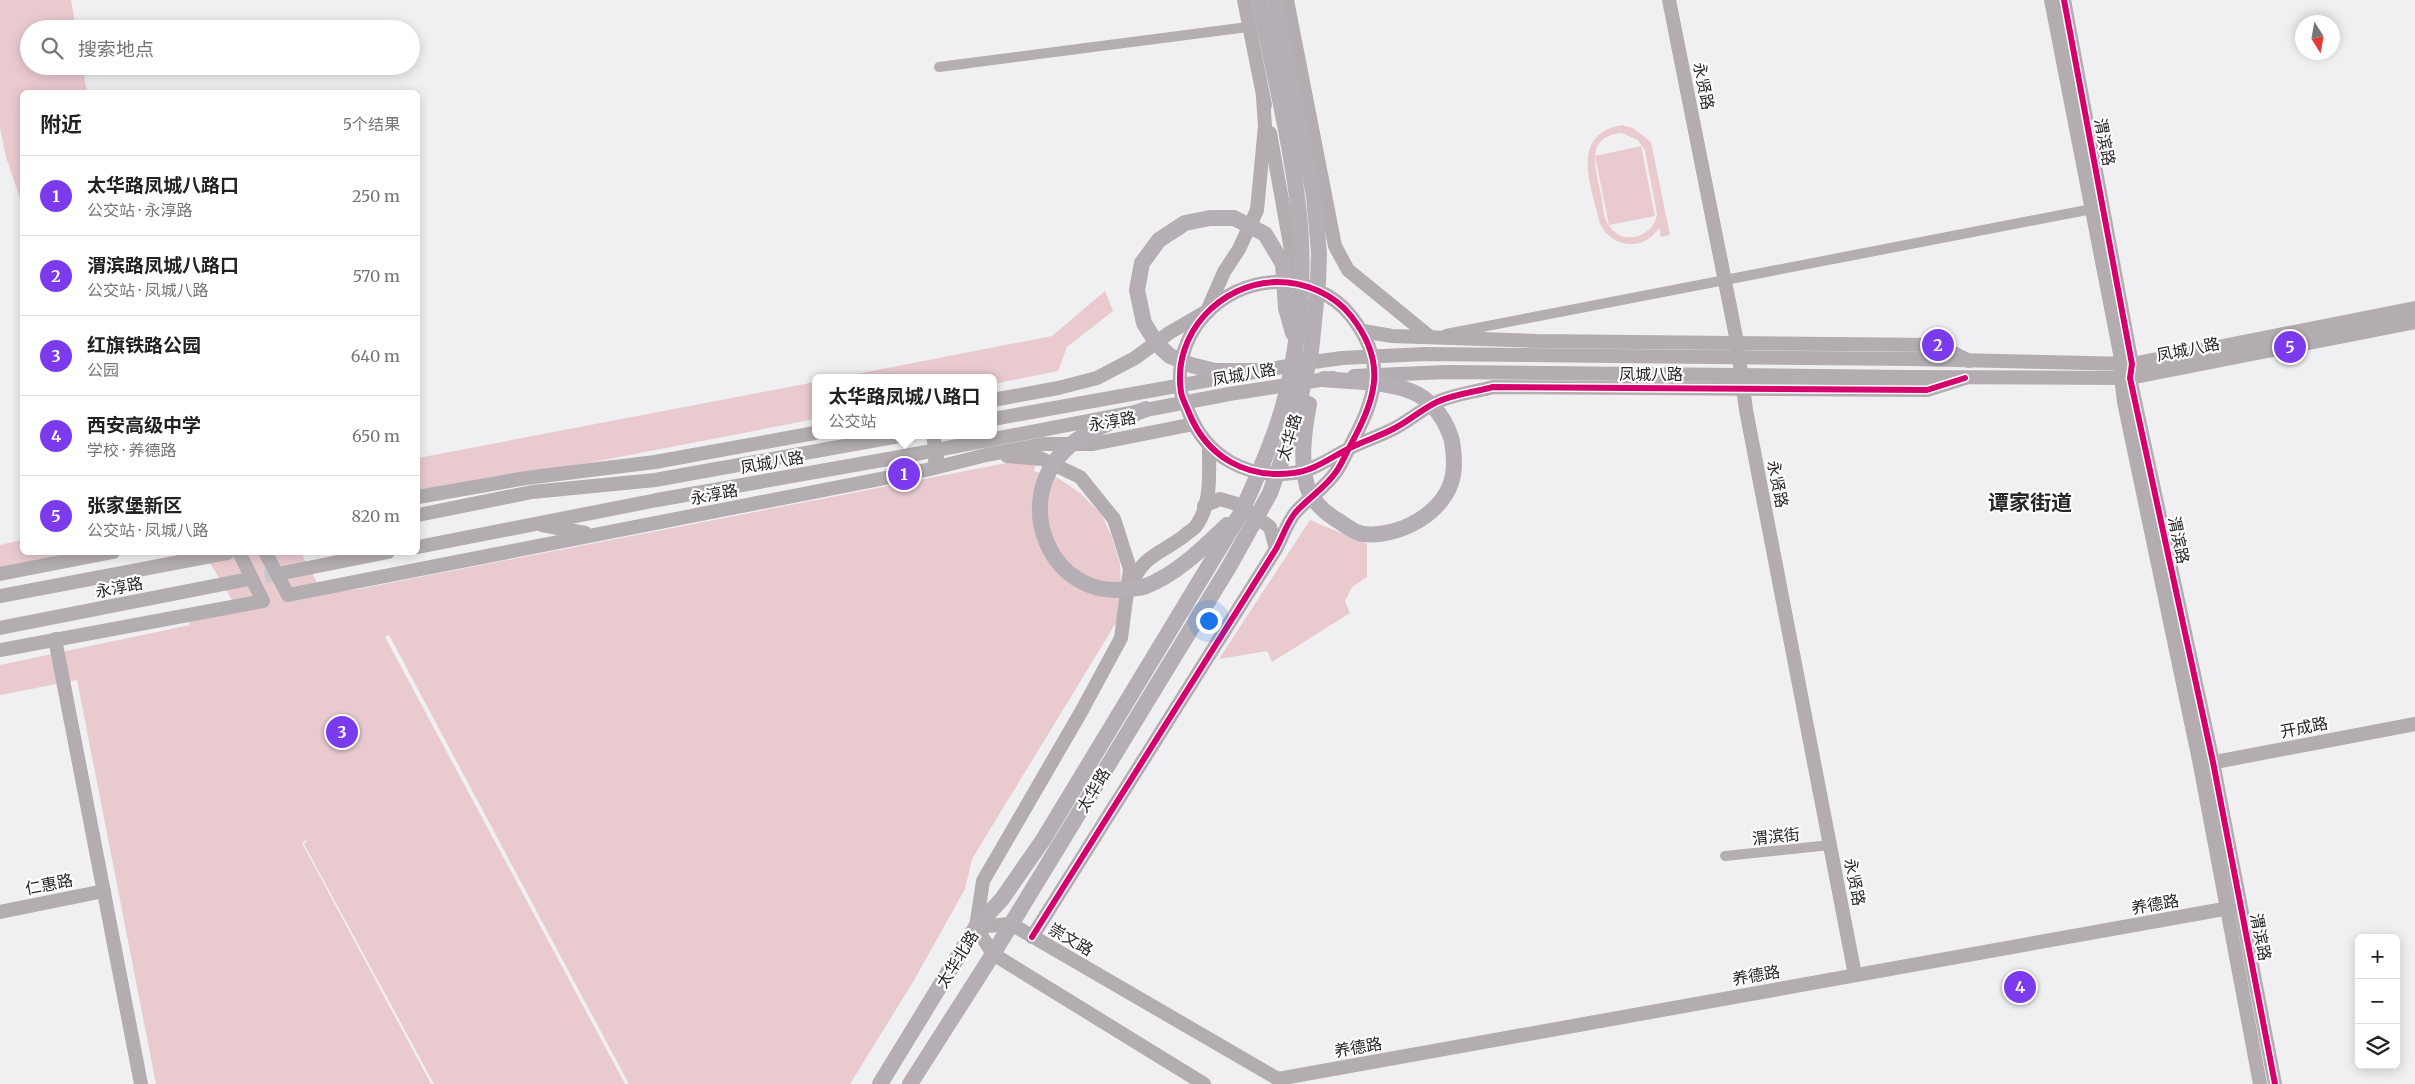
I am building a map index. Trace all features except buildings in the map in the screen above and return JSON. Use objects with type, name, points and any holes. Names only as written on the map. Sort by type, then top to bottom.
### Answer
[{"type":"main road","name":"太华路","points":[[1050,844],[1242,511],[1267,454],[1286,392],[1296,345],[1302,282],[1299,214],[1289,147],[1260,0]]},
{"type":"main road","name":"太华路","points":[[1050,844],[1230,565],[1270,493],[1294,426],[1311,351],[1319,253],[1314,196],[1275,0]]},
{"type":"main road","points":[[1259,371],[1215,371],[1190,365],[1170,356],[1157,344],[1144,323],[1137,290],[1142,264],[1159,240],[1185,223],[1210,218],[1234,218],[1265,234],[1283,264],[1286,308],[1296,345]]},
{"type":"main road","points":[[1315,320],[1318,348],[1302,454],[1308,488],[1325,513],[1361,534],[1383,534],[1405,529],[1432,510],[1446,493],[1453,476],[1455,457],[1450,434],[1438,410],[1416,393],[1385,385],[1324,379]]},
{"type":"main road","points":[[1146,409],[1094,430],[1065,449],[1047,473],[1041,491],[1038,516],[1046,544],[1072,575],[1090,585],[1112,591],[1145,587],[1190,561],[1242,511]]},
{"type":"main road","name":"太华北路","points":[[910,1084],[994,954],[1011,924],[1050,844]]},
{"type":"main road","name":"太华北路","points":[[880,1084],[976,927],[1050,844]]},
{"type":"street","points":[[1244,0],[1291,250],[1291,282]]},
{"type":"street","points":[[1287,0],[1335,246],[1348,270],[1430,337],[2097,208]]},
{"type":"street","name":"永贤路","points":[[1669,0],[1737,342],[1746,410],[1855,975]]},
{"type":"street","name":"渭滨路","points":[[2051,0],[2097,208]]},
{"type":"street","name":"渭滨路","points":[[2064,0],[2097,208],[2126,371],[2206,764],[2241,906],[2275,1084]]},
{"type":"street","points":[[940,67],[1248,27]]},
{"type":"street","points":[[1125,607],[1135,576],[1150,556],[1173,544],[1196,526],[1209,492],[1209,447],[1199,435],[1181,393],[1181,364],[1190,336],[1207,311],[1224,272],[1239,249],[1257,210],[1266,126],[1263,97]]},
{"type":"street","points":[[997,399],[1058,388],[1097,378],[1135,358],[1169,333],[1207,311],[1231,292],[1261,282],[1291,282],[1320,290],[1344,307],[1363,331],[1373,360],[1374,390],[1365,420],[1336,472],[1294,514],[1276,549],[1032,937]]},
{"type":"street","name":"凤城八路","points":[[997,418],[1342,358],[1425,354],[1911,359],[2126,371],[2415,308]]},
{"type":"street","name":"凤城八路","points":[[997,437],[1324,379],[1378,374],[1446,372],[1965,378],[2126,371],[2415,322]]},
{"type":"street","name":"凤城八路","points":[[1363,331],[1392,336],[1536,341],[1938,345],[1969,361]]},
{"type":"street","points":[[1525,387],[1519,366],[1522,350],[1536,341]]},
{"type":"street","name":"凤城八路","points":[[1209,447],[1234,465],[1263,474],[1294,473],[1323,464],[1349,448],[1395,428],[1437,402],[1493,387],[1926,390],[1965,378]]},
{"type":"street","name":"永淳路","points":[[267,555],[288,595],[926,470],[986,455],[1044,444],[1093,444],[1194,424]]},
{"type":"street","points":[[420,515],[532,492],[579,477],[812,434]]},
{"type":"street","name":"凤城八路","points":[[532,492],[655,480],[883,439]]},
{"type":"street","points":[[926,470],[937,458],[934,439]]},
{"type":"street","name":"凤城八路","points":[[537,523],[985,439]]},
{"type":"street","points":[[986,455],[1042,459],[1080,477],[1114,519],[1130,569],[1121,638],[1081,712],[983,881],[976,927],[994,954],[1204,1084]]},
{"type":"street","points":[[420,497],[526,478],[655,462]]},
{"type":"street","points":[[1204,506],[1220,499],[1240,505],[1270,527],[1276,549]]},
{"type":"street","points":[[420,547],[537,523],[592,535]]},
{"type":"street","points":[[0,574],[98,555]]},
{"type":"street","name":"永淳路","points":[[0,596],[222,555]]},
{"type":"street","points":[[0,650],[264,600],[234,555]]},
{"type":"street","points":[[283,573],[373,555]]},
{"type":"street","name":"永淳路","points":[[0,628],[244,580]]},
{"type":"street","points":[[55,639],[141,1084]]},
{"type":"street","name":"开成路","points":[[2206,764],[2415,724]]},
{"type":"street","name":"渭滨路","points":[[2206,764],[2227,908],[2260,1084]]},
{"type":"street","name":"渭滨街","points":[[1725,856],[1830,844]]},
{"type":"street","name":"仁惠路","points":[[0,912],[104,891]]},
{"type":"street","name":"养德路","points":[[1276,1082],[2241,906]]},
{"type":"street","points":[[976,927],[1011,924]]},
{"type":"street","name":"崇文路","points":[[1011,924],[1276,1082]]},
{"type":"shaded area","points":[[0,0],[71,0],[74,20],[20,20],[20,75],[84,75],[87,90],[20,90],[20,198],[6,157],[0,128]]},
{"type":"shaded area","points":[[1622,125],[1633,128],[1651,142],[1670,235],[1661,237],[1659,228],[1645,241],[1628,244],[1612,238],[1600,224],[1589,179],[1588,164],[1589,151],[1595,139],[1605,131]],"holes":[[[1622,133],[1638,140],[1645,151],[1657,214],[1655,222],[1650,228],[1644,233],[1630,237],[1616,233],[1606,220],[1595,164],[1595,155],[1597,147],[1602,140],[1610,135]]]},
{"type":"shaded area","points":[[1641,146],[1655,216],[1609,225],[1595,156]]},
{"type":"shaded area","points":[[1105,291],[1113,311],[1067,347],[1058,371],[997,383],[997,374],[857,374],[1052,336]]},
{"type":"shaded area","points":[[812,383],[812,420],[420,496],[420,458]]},
{"type":"shaded area","points":[[1037,457],[1034,471],[1058,478],[1080,493],[1101,514],[1111,535],[1120,563],[1122,613],[972,859],[965,889],[913,982],[850,1084],[629,1084],[389,635],[385,637],[625,1084],[434,1084],[304,844],[307,841],[305,837],[306,840],[302,843],[431,1084],[156,1084],[77,680],[0,695],[0,665],[190,625],[188,622],[238,610],[205,555],[302,555],[323,593],[359,589]]},
{"type":"shaded area","points":[[1310,520],[1367,544],[1367,577],[1352,587],[1345,601],[1350,613],[1272,662],[1267,651],[1219,659]]},
{"type":"shaded area","points":[[20,540],[20,555],[115,555],[0,576],[0,545]]},
{"type":"tunnel","points":[[244,580],[283,573]]},
{"type":"cycle path","points":[[2064,0],[2132,364],[2130,378],[2213,762],[2275,1084]]},
{"type":"cycle path","points":[[1032,937],[1276,549],[1292,517],[1332,478],[1343,460],[1344,457],[1347,451],[1349,448],[1358,431],[1366,414],[1374,382],[1374,366],[1363,333],[1344,308],[1318,291],[1298,284],[1277,282],[1256,285],[1237,291],[1219,302],[1204,316],[1192,332],[1184,350],[1180,371],[1181,392],[1189,413],[1206,442],[1230,462],[1259,472],[1276,474],[1308,470],[1322,463],[1343,452],[1350,448],[1384,434],[1437,402],[1457,395],[1493,387],[1927,390],[1965,378]]},
{"type":"place","name":"渭滨路凤城八路口","points":[[1938,345]]},
{"type":"place","name":"张家堡新区","points":[[2290,347]]},
{"type":"place","name":"太华路凤城八路口","points":[[904,474]]},
{"type":"place","name":"红旗铁路公园","points":[[342,732]]},
{"type":"place","name":"西安高级中学","points":[[2020,987]]},
{"type":"district","name":"谭家街道","points":[[2030,503]]}]
